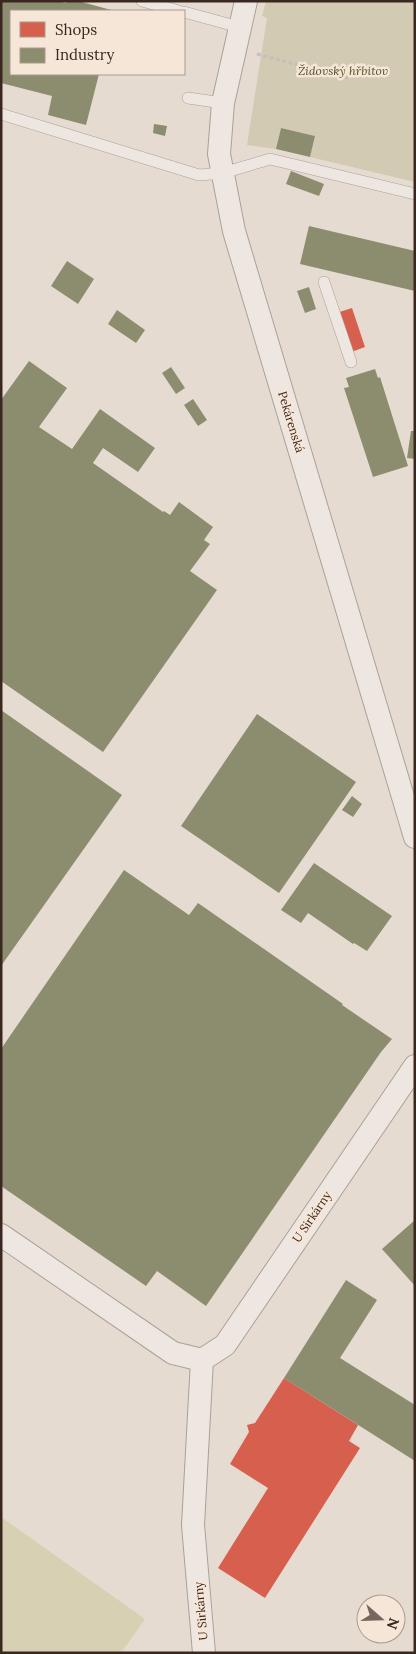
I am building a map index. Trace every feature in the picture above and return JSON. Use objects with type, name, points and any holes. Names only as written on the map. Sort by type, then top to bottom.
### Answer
[{"type":"street","name":"Pekárenská","points":[[246,1],[223,103],[219,154],[234,231],[415,837]]},
{"type":"street","name":"U Sirkárny","points":[[204,1653],[193,1525],[202,1360],[225,1345],[415,1066]]},
{"type":"street","points":[[1,1235],[173,1353],[202,1360]]},
{"type":"lane","points":[[142,1],[175,10]]},
{"type":"lane","points":[[185,12],[237,38]]},
{"type":"lane","points":[[188,98],[223,103]]},
{"type":"lane","points":[[1,114],[199,175],[223,173],[270,159],[415,194]]},
{"type":"lane","points":[[324,282],[351,362]]},
{"type":"path","points":[[237,38],[348,78]]},
{"type":"shaded area","points":[[1,1517],[145,1619],[121,1653],[1,1653]]},
{"type":"green space","name":"Židovský hřbitov","points":[[266,1],[415,1],[415,182],[310,157],[315,136],[281,128],[276,149],[247,145],[267,18],[262,16]]},
{"type":"building: Shops","points":[[352,308],[365,347],[343,355],[330,315]]},
{"type":"building: Shops","points":[[284,1378],[358,1425],[349,1441],[360,1448],[265,1598],[218,1568],[268,1488],[230,1464],[249,1432],[247,1425],[255,1423]]},
{"type":"building: Industry","points":[[1,1],[58,1],[66,3],[67,1],[78,1],[111,10],[10,10],[10,75],[99,75],[86,125],[48,115],[52,96],[1,83]]},
{"type":"building: Industry","points":[[154,124],[167,126],[165,136],[153,133]]},
{"type":"building: Industry","points":[[281,128],[315,136],[310,157],[276,149]]},
{"type":"building: Industry","points":[[291,171],[324,184],[319,196],[286,184]]},
{"type":"building: Industry","points":[[309,226],[415,251],[415,291],[300,264]]},
{"type":"building: Industry","points":[[67,261],[94,279],[78,304],[51,286]]},
{"type":"building: Industry","points":[[309,287],[316,309],[305,313],[297,291]]},
{"type":"building: Industry","points":[[117,310],[145,330],[136,343],[108,324]]},
{"type":"building: Industry","points":[[29,361],[67,388],[39,427],[72,449],[100,409],[155,448],[138,472],[103,448],[93,463],[163,512],[170,515],[179,502],[213,527],[204,540],[210,544],[190,571],[217,590],[103,752],[1,681],[1,400]]},
{"type":"building: Industry","points":[[171,367],[185,388],[176,394],[162,373]]},
{"type":"building: Industry","points":[[375,369],[378,378],[380,377],[408,466],[373,477],[344,388],[349,387],[346,378]]},
{"type":"building: Industry","points":[[193,399],[207,420],[198,426],[184,405]]},
{"type":"building: Industry","points":[[411,431],[415,431],[415,459],[407,458]]},
{"type":"building: Industry","points":[[1,710],[122,795],[1,966]]},
{"type":"building: Industry","points":[[257,714],[356,782],[279,893],[181,826]]},
{"type":"building: Industry","points":[[352,796],[362,804],[353,817],[342,810]]},
{"type":"building: Industry","points":[[314,863],[392,916],[367,951],[353,944],[308,913],[301,923],[281,910]]},
{"type":"building: Industry","points":[[124,870],[189,915],[198,903],[392,1039],[381,1052],[206,1306],[157,1271],[146,1286],[1,1186],[1,1049]]},
{"type":"building: Industry","points":[[415,1220],[415,1286],[382,1249]]},
{"type":"building: Industry","points":[[346,1280],[377,1300],[340,1358],[415,1405],[415,1461],[284,1378]]}]
